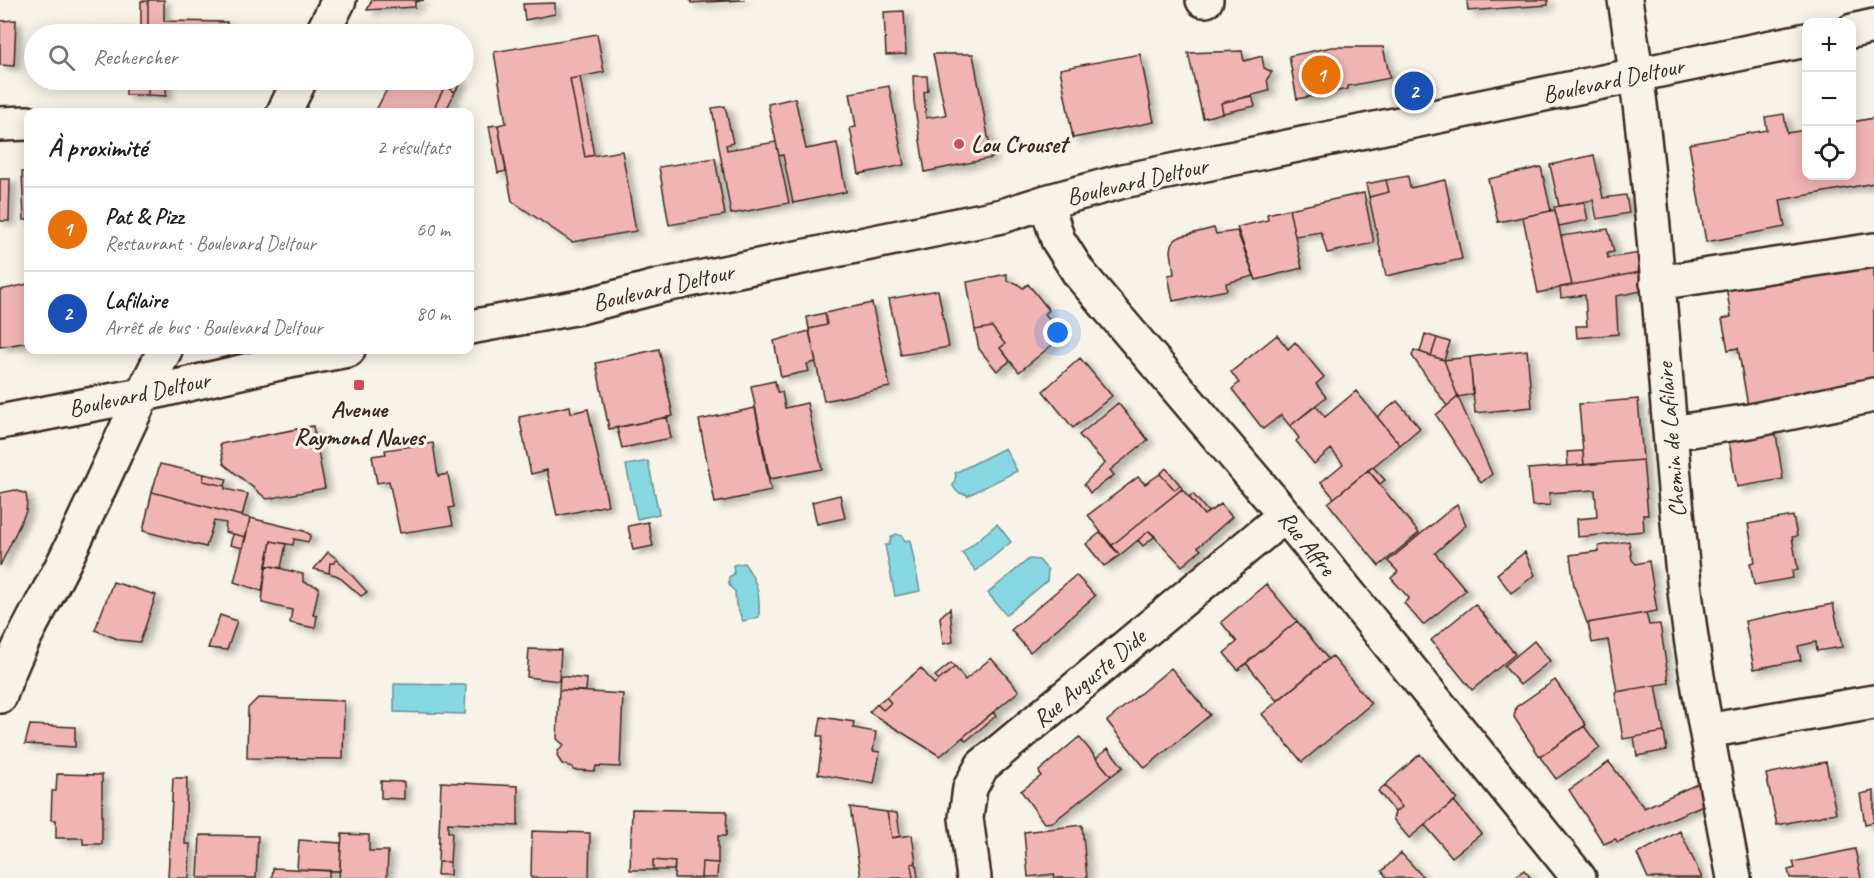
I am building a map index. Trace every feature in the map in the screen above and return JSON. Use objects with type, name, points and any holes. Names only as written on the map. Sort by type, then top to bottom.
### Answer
[{"type":"street","points":[[327,24],[339,0]]},
{"type":"street","name":"Chemin de Lafilaire","points":[[1625,0],[1637,75],[1684,584],[1707,731],[1734,878]]},
{"type":"street","points":[[1856,30],[1874,26]]},
{"type":"street","name":"Boulevard Deltour","points":[[474,326],[580,307],[660,286],[1002,216],[1123,181],[1802,41]]},
{"type":"street","points":[[286,108],[295,90]]},
{"type":"street","points":[[0,123],[24,123]]},
{"type":"street","name":"Rue Affre","points":[[1046,202],[1058,240],[1079,273],[1285,515],[1579,878]]},
{"type":"street","points":[[1657,283],[1874,250]]},
{"type":"street","points":[[0,696],[23,641],[66,558],[141,395],[163,354]]},
{"type":"street","name":"Boulevard Deltour","points":[[0,422],[141,395],[327,354]]},
{"type":"street","points":[[1671,433],[1750,421],[1874,396]]},
{"type":"street","name":"Rue Auguste Dide","points":[[974,878],[966,818],[970,789],[982,766],[1285,515]]},
{"type":"street","points":[[1707,731],[1874,702]]},
{"type":"water","points":[[1005,448],[1017,471],[967,496],[955,490],[953,486],[955,473]]},
{"type":"water","points":[[648,461],[659,514],[637,519],[626,465]]},
{"type":"water","points":[[997,524],[1011,542],[976,571],[962,553]]},
{"type":"water","points":[[896,534],[902,536],[905,541],[910,540],[920,591],[895,596],[885,545],[889,545],[891,537]]},
{"type":"water","points":[[1029,559],[1039,560],[1048,570],[1047,581],[1006,615],[988,593]]},
{"type":"water","points":[[744,563],[755,583],[759,617],[743,621],[736,605],[735,591],[730,587],[729,577],[734,574],[733,565]]},
{"type":"water","points":[[394,684],[466,685],[465,714],[394,712]]},
{"type":"building","points":[[148,0],[164,0],[164,21],[227,22],[227,24],[148,24]]},
{"type":"building","points":[[372,0],[424,0],[415,2],[415,7],[367,10]]},
{"type":"building","points":[[690,0],[745,0],[691,3]]},
{"type":"building","points":[[1467,0],[1548,0],[1548,5],[1468,11]]},
{"type":"building","points":[[141,1],[148,1],[148,24],[141,24]]},
{"type":"building","points":[[555,3],[555,14],[525,20],[523,4]]},
{"type":"building","points":[[904,11],[906,54],[886,55],[884,12]]},
{"type":"building","points":[[16,20],[14,66],[0,65],[0,21]]},
{"type":"building","points":[[597,34],[604,72],[570,79],[585,157],[622,151],[636,231],[572,242],[512,201],[498,125],[506,123],[494,52]]},
{"type":"building","points":[[1332,47],[1383,47],[1390,78],[1297,99],[1289,56]]},
{"type":"building","points":[[1242,51],[1244,61],[1262,56],[1264,68],[1272,72],[1267,79],[1269,91],[1221,103],[1223,113],[1203,118],[1188,53]]},
{"type":"building","points":[[933,54],[973,54],[992,158],[925,172],[914,102],[913,76],[927,76],[928,91],[924,92],[926,118],[946,115]]},
{"type":"building","points":[[1140,54],[1154,122],[1073,138],[1060,69]]},
{"type":"building","points":[[580,77],[594,155],[585,157],[570,79]]},
{"type":"building","points":[[889,86],[904,165],[859,174],[850,128],[856,127],[850,93]]},
{"type":"building","points":[[126,90],[148,90],[148,95],[126,95]]},
{"type":"building","points":[[148,90],[166,90],[166,96],[148,95]]},
{"type":"building","points":[[387,90],[443,90],[434,108],[377,108]]},
{"type":"building","points":[[443,90],[455,92],[447,108],[434,108]]},
{"type":"building","points":[[1252,96],[1255,106],[1223,113],[1221,103]]},
{"type":"building","points":[[795,98],[806,149],[837,143],[846,192],[793,203],[783,155],[779,156],[768,104]]},
{"type":"building","points":[[725,106],[733,143],[726,145],[727,150],[776,142],[789,203],[731,214],[712,108]]},
{"type":"building","points":[[1784,114],[1787,133],[1802,131],[1802,180],[1856,180],[1856,121],[1874,118],[1874,183],[1780,200],[1785,227],[1706,242],[1689,144],[1767,130],[1765,117]]},
{"type":"building","points":[[498,125],[506,171],[498,173],[489,126]]},
{"type":"building","points":[[1594,155],[1603,198],[1626,195],[1629,213],[1597,219],[1593,200],[1559,206],[1550,165]]},
{"type":"building","points":[[715,158],[725,215],[669,225],[659,167]]},
{"type":"building","points":[[1541,167],[1551,211],[1498,222],[1488,179]]},
{"type":"building","points":[[22,172],[24,172],[24,220]]},
{"type":"building","points":[[1408,176],[1410,188],[1445,180],[1462,259],[1386,276],[1369,197],[1389,192],[1386,180]]},
{"type":"building","points":[[0,179],[10,179],[9,221],[0,221]]},
{"type":"building","points":[[1386,180],[1389,192],[1369,197],[1366,184]]},
{"type":"building","points":[[1364,193],[1374,243],[1327,253],[1321,232],[1295,236],[1289,209]]},
{"type":"building","points":[[1584,202],[1588,220],[1559,226],[1554,207]]},
{"type":"building","points":[[1289,209],[1302,268],[1256,280],[1237,227],[1268,220],[1267,214]]},
{"type":"building","points":[[1555,210],[1572,285],[1538,293],[1523,217]]},
{"type":"building","points":[[1214,228],[1216,234],[1237,231],[1254,276],[1226,283],[1227,290],[1173,301],[1168,275],[1174,274],[1172,244],[1182,236]]},
{"type":"building","points":[[1608,229],[1614,252],[1607,253],[1608,258],[1640,253],[1641,272],[1572,285],[1561,236]]},
{"type":"building","points":[[1874,257],[1874,388],[1749,412],[1738,348],[1728,350],[1722,319],[1731,317],[1726,286]]},
{"type":"building","points":[[1641,272],[1642,291],[1616,296],[1618,334],[1577,338],[1576,326],[1587,326],[1585,295],[1561,298],[1560,287]]},
{"type":"building","points":[[1007,274],[1007,281],[1023,288],[1028,284],[1049,310],[1045,314],[1063,336],[1019,372],[1000,348],[1005,344],[992,327],[975,330],[967,282]]},
{"type":"building","points":[[24,285],[24,343],[0,347],[0,290]]},
{"type":"building","points":[[938,290],[949,347],[901,355],[889,299]]},
{"type":"building","points":[[872,303],[890,387],[824,401],[809,329],[827,325],[825,313]]},
{"type":"building","points":[[825,313],[827,325],[809,329],[807,317]]},
{"type":"building","points":[[992,327],[1005,344],[1000,348],[1010,361],[997,371],[979,349],[975,330]]},
{"type":"building","points":[[809,331],[816,362],[807,364],[809,371],[781,377],[774,341]]},
{"type":"building","points":[[1425,334],[1437,338],[1431,356],[1420,352]]},
{"type":"building","points":[[1277,335],[1288,349],[1295,342],[1324,377],[1316,384],[1326,397],[1290,426],[1281,415],[1263,429],[1232,389],[1239,383],[1231,372]]},
{"type":"building","points":[[1437,338],[1450,342],[1444,360],[1431,356]]},
{"type":"building","points":[[659,349],[673,416],[609,429],[596,363]]},
{"type":"building","points":[[1414,350],[1444,360],[1458,397],[1447,406],[1412,356]]},
{"type":"building","points":[[1527,350],[1532,407],[1475,413],[1470,357]]},
{"type":"building","points":[[1470,357],[1473,394],[1458,397],[1444,360]]},
{"type":"building","points":[[1080,358],[1112,396],[1073,428],[1043,391]]},
{"type":"building","points":[[775,381],[777,392],[782,392],[785,408],[807,403],[822,469],[770,479],[751,386]]},
{"type":"building","points":[[1356,391],[1400,445],[1334,498],[1321,482],[1343,464],[1331,449],[1314,464],[1296,441],[1299,438],[1290,426],[1316,406],[1325,417]]},
{"type":"building","points":[[1458,397],[1492,474],[1481,483],[1436,415]]},
{"type":"building","points":[[1638,399],[1643,460],[1584,465],[1579,404]]},
{"type":"building","points":[[1397,401],[1420,428],[1400,445],[1377,417]]},
{"type":"building","points":[[1118,403],[1148,440],[1110,470],[1114,475],[1090,493],[1084,484],[1105,463],[1079,435]]},
{"type":"building","points":[[570,406],[571,413],[588,409],[608,505],[557,516],[547,470],[531,474],[519,417]]},
{"type":"building","points":[[755,408],[771,491],[715,503],[699,420]]},
{"type":"building","points":[[667,417],[671,438],[622,448],[617,428]]},
{"type":"building","points":[[313,426],[325,488],[267,499],[224,464],[220,444]]},
{"type":"building","points":[[1775,428],[1783,479],[1737,487],[1728,436]]},
{"type":"building","points":[[433,443],[438,476],[448,474],[454,507],[449,508],[453,525],[400,533],[389,481],[377,483],[372,456],[386,454],[385,450]]},
{"type":"building","points":[[1583,451],[1584,465],[1568,466],[1567,452]]},
{"type":"building","points":[[1643,460],[1648,515],[1643,515],[1644,531],[1578,537],[1577,519],[1597,517],[1595,490],[1549,493],[1550,505],[1532,506],[1528,469]]},
{"type":"building","points":[[160,464],[204,474],[203,481],[248,494],[242,516],[152,492]]},
{"type":"building","points":[[1373,467],[1385,480],[1380,484],[1368,470]]},
{"type":"building","points":[[1166,468],[1180,485],[1175,490],[1160,474]]},
{"type":"building","points":[[1368,470],[1419,533],[1379,566],[1328,503]]},
{"type":"building","points":[[204,474],[227,479],[225,486],[203,481]]},
{"type":"building","points":[[1160,474],[1175,490],[1180,485],[1182,489],[1111,546],[1088,515],[1138,477],[1145,484]]},
{"type":"building","points":[[1182,489],[1204,515],[1221,504],[1232,517],[1198,547],[1201,550],[1182,566],[1149,531],[1120,555],[1111,546]]},
{"type":"building","points":[[15,490],[26,494],[26,511],[0,566],[0,493]]},
{"type":"building","points":[[152,492],[250,518],[246,537],[225,532],[226,523],[214,521],[206,547],[143,531]]},
{"type":"building","points":[[1193,494],[1208,512],[1204,515],[1189,497]]},
{"type":"building","points":[[840,495],[845,518],[817,524],[812,502]]},
{"type":"building","points":[[1457,504],[1466,525],[1435,553],[1466,590],[1423,625],[1404,603],[1409,598],[1391,578],[1398,572],[1388,561]]},
{"type":"building","points":[[1793,516],[1797,536],[1792,537],[1798,570],[1792,571],[1793,578],[1754,585],[1750,563],[1755,562],[1748,524]]},
{"type":"building","points":[[250,518],[304,531],[311,535],[308,542],[294,539],[293,545],[271,541],[262,591],[234,582]]},
{"type":"building","points":[[648,522],[653,546],[633,550],[628,526]]},
{"type":"building","points":[[1149,531],[1155,536],[1143,546],[1138,540]]},
{"type":"building","points":[[1101,532],[1120,555],[1104,566],[1086,544]]},
{"type":"building","points":[[233,534],[246,537],[243,548],[230,545]]},
{"type":"building","points":[[271,541],[286,544],[281,568],[266,565]]},
{"type":"building","points":[[1629,541],[1632,560],[1636,564],[1649,561],[1657,611],[1587,623],[1574,586],[1570,555],[1599,551],[1598,546]]},
{"type":"building","points":[[328,552],[337,559],[334,563],[330,563],[329,573],[314,569]]},
{"type":"building","points":[[1525,552],[1535,575],[1511,593],[1497,574]]},
{"type":"building","points":[[337,559],[367,592],[361,596],[338,576],[329,573],[330,563],[334,563]]},
{"type":"building","points":[[266,565],[303,574],[303,582],[319,587],[313,615],[317,616],[315,628],[290,623],[292,610],[262,603]]},
{"type":"building","points":[[1076,575],[1095,596],[1030,652],[1011,630]]},
{"type":"building","points":[[113,582],[156,595],[140,642],[120,640],[95,630]]},
{"type":"building","points":[[1266,584],[1297,621],[1238,670],[1224,653],[1237,642],[1221,622]]},
{"type":"building","points":[[1475,604],[1515,654],[1472,690],[1431,640]]},
{"type":"building","points":[[1833,604],[1842,647],[1817,651],[1816,642],[1798,646],[1801,660],[1754,669],[1745,621]]},
{"type":"building","points":[[950,608],[953,642],[943,644],[940,617]]},
{"type":"building","points":[[1646,613],[1649,625],[1660,624],[1669,683],[1617,692],[1608,640],[1592,643],[1588,623]]},
{"type":"building","points":[[220,615],[237,621],[227,650],[208,648]]},
{"type":"building","points":[[1297,621],[1328,659],[1277,701],[1246,663]]},
{"type":"building","points":[[1534,641],[1550,661],[1520,685],[1504,666]]},
{"type":"building","points":[[529,649],[561,650],[559,681],[527,677]]},
{"type":"building","points":[[1332,656],[1371,704],[1302,762],[1262,714]]},
{"type":"building","points":[[991,658],[1019,691],[940,756],[869,712],[877,704],[883,710],[891,703],[886,697],[921,668],[934,684],[955,667],[965,680]]},
{"type":"building","points":[[951,663],[955,667],[939,680],[935,676]]},
{"type":"building","points":[[1171,668],[1210,715],[1145,768],[1107,721]]},
{"type":"building","points":[[560,676],[587,679],[586,691],[559,690]]},
{"type":"building","points":[[1555,680],[1586,725],[1540,757],[1514,717],[1516,707]]},
{"type":"building","points":[[1656,685],[1664,732],[1623,739],[1615,692]]},
{"type":"building","points":[[559,690],[623,694],[620,767],[596,766],[595,771],[573,770],[573,767],[562,764],[557,756],[558,751],[564,745],[557,739]]},
{"type":"building","points":[[886,697],[891,703],[883,710],[877,704]]},
{"type":"building","points":[[258,698],[344,701],[343,759],[247,758],[248,708]]},
{"type":"building","points":[[993,712],[996,716],[966,741],[963,737]]},
{"type":"building","points":[[821,717],[854,722],[853,728],[876,732],[873,751],[880,752],[874,784],[818,774],[823,736],[818,736]]},
{"type":"building","points":[[30,725],[75,727],[75,747],[25,744]]},
{"type":"building","points":[[1584,726],[1600,748],[1556,779],[1540,757]]},
{"type":"building","points":[[1664,732],[1667,750],[1637,756],[1634,737]]},
{"type":"building","points":[[1079,737],[1111,776],[1053,822],[1044,823],[1021,791],[1041,776],[1039,771]]},
{"type":"building","points":[[1108,748],[1123,767],[1111,776],[1096,758]]},
{"type":"building","points":[[1420,754],[1457,799],[1409,838],[1393,819],[1395,812],[1402,807],[1385,785]]},
{"type":"building","points":[[1609,762],[1644,808],[1699,783],[1703,805],[1618,842],[1615,839],[1604,844],[1569,790]]},
{"type":"building","points":[[1826,762],[1836,813],[1777,825],[1766,774]]},
{"type":"building","points":[[57,774],[102,775],[102,844],[83,844],[83,838],[56,838],[56,820],[51,820],[52,791],[56,791]]},
{"type":"building","points":[[173,778],[187,778],[185,844],[190,844],[189,878],[168,878]]},
{"type":"building","points":[[381,781],[404,782],[404,799],[381,798]]},
{"type":"building","points":[[441,782],[518,786],[518,826],[448,823],[448,832],[452,832],[450,862],[438,862]]},
{"type":"building","points":[[1385,785],[1402,807],[1395,812],[1378,791]]},
{"type":"building","points":[[1874,791],[1874,822],[1865,824],[1860,794]]},
{"type":"building","points":[[1454,801],[1481,834],[1452,857],[1425,825]]},
{"type":"building","points":[[850,807],[887,812],[892,838],[912,835],[916,863],[911,864],[913,878],[861,878]]},
{"type":"building","points":[[632,809],[727,811],[726,836],[718,836],[718,863],[702,862],[701,878],[674,878],[675,862],[653,860],[653,870],[630,870]]},
{"type":"building","points":[[887,812],[897,813],[900,836],[892,838]]},
{"type":"building","points":[[1082,825],[1087,878],[1055,878],[1054,874],[1028,877],[1024,832]]},
{"type":"building","points":[[532,831],[590,833],[589,878],[531,878]]},
{"type":"building","points":[[1680,831],[1702,878],[1648,878],[1637,854]]},
{"type":"building","points":[[342,834],[369,835],[369,851],[388,851],[387,878],[339,878]]},
{"type":"building","points":[[200,835],[258,836],[256,878],[198,878]]},
{"type":"building","points":[[299,840],[341,843],[340,871],[297,869]]},
{"type":"building","points":[[1855,849],[1861,878],[1790,878],[1788,870],[1795,868],[1793,862]]},
{"type":"building","points":[[1401,853],[1424,878],[1387,878],[1382,871]]},
{"type":"building","points":[[653,860],[675,862],[674,870],[653,870]]},
{"type":"building","points":[[438,862],[450,862],[450,875],[437,875]]},
{"type":"building","points":[[702,862],[718,863],[717,878],[701,878]]},
{"type":"building","points":[[916,863],[918,878],[913,878],[911,864]]},
{"type":"building","points":[[273,868],[329,871],[329,878],[272,878]]},
{"type":"building","points":[[1524,870],[1531,878],[1514,878]]},
{"type":"place","name":"Pat & Pizz","points":[[1321,75]]},
{"type":"place","name":"Lafilaire","points":[[1414,91]]},
{"type":"place","name":"Lou Crouset","points":[[959,144]]},
{"type":"place","name":"Avenue Raymond Naves","points":[[359,385]]}]
